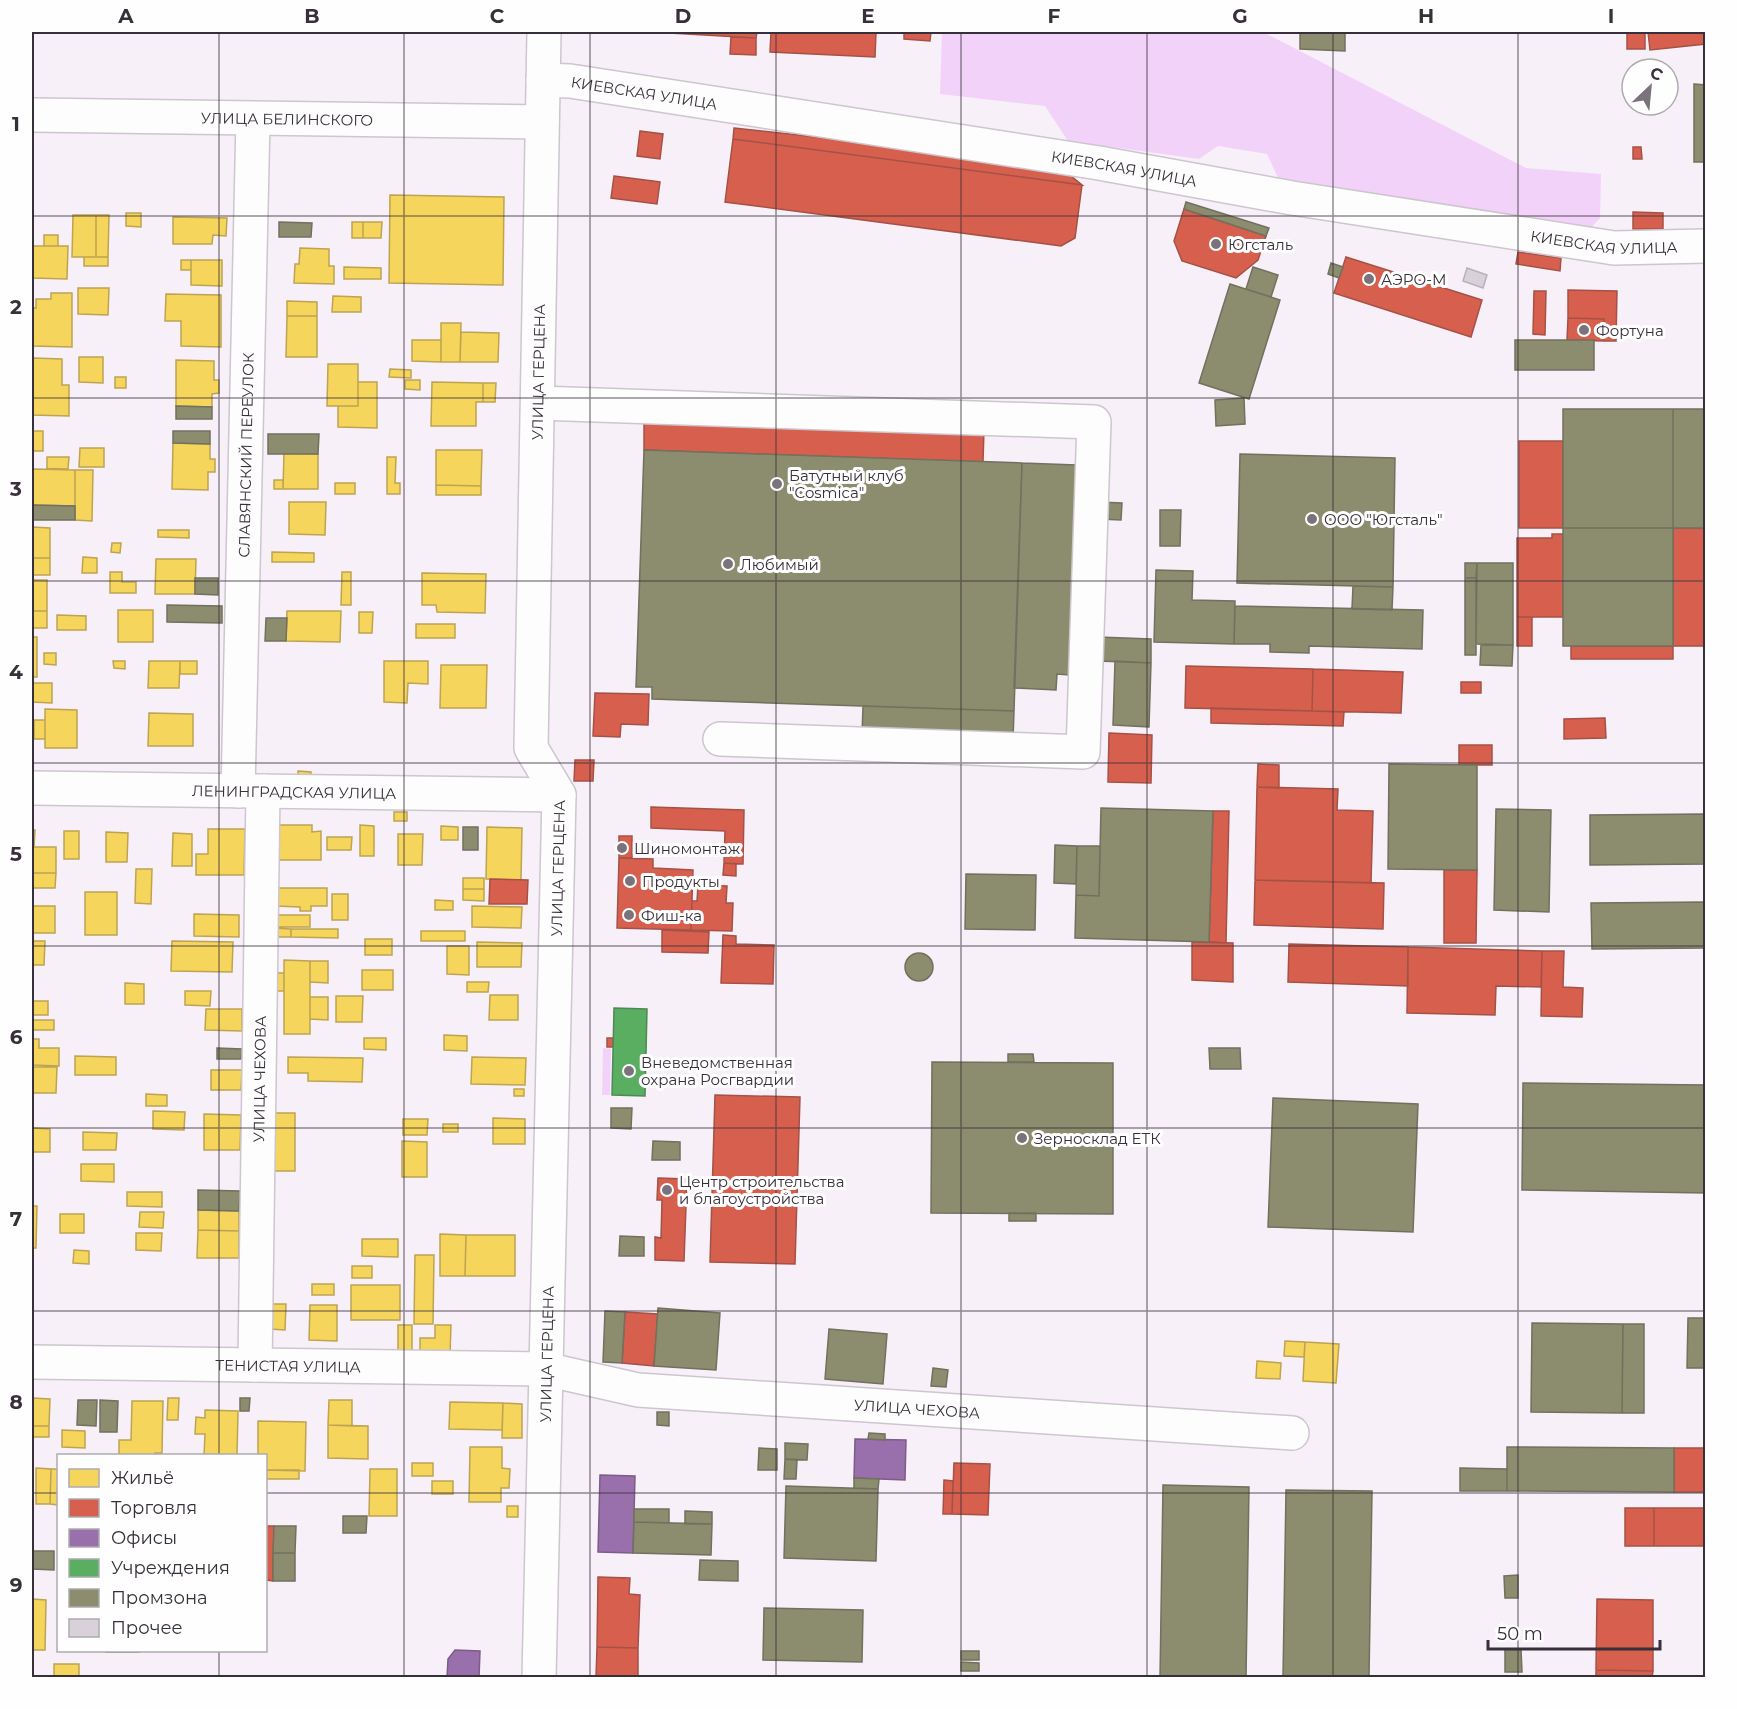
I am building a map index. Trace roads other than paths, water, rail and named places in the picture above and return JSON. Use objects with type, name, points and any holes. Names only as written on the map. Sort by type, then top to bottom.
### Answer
[{"type":"street","name":"УЛИЦА ГЕРЦЕНА","points":[[539,1677],[559,795],[531,748],[544,32]]},
{"type":"street","name":"КИЕВСКАЯ УЛИЦА","points":[[543,80],[564,81],[1099,163],[1292,198],[1614,248],[1706,246]]},
{"type":"street","name":"УЛИЦА БЕЛИНСКОГО","points":[[32,115],[542,122]]},
{"type":"street","name":"СЛАВЯНСКИЙ ПЕРЕУЛОК","points":[[251,791],[253,119]]},
{"type":"street","points":[[538,403],[1094,422],[1083,752],[720,739]]},
{"type":"street","points":[[491,794],[531,748]]},
{"type":"street","name":"ЛЕНИНГРАДСКАЯ УЛИЦА","points":[[32,788],[559,795]]},
{"type":"street","name":"УЛИЦА ЧЕХОВА","points":[[251,791],[255,1365]]},
{"type":"street","name":"ТЕНИСТАЯ УЛИЦА","points":[[32,1362],[545,1370]]},
{"type":"street","name":"УЛИЦА ЧЕХОВА","points":[[545,1370],[638,1390],[1292,1433]]},
{"type":"place","name":"Югсталь","points":[[1216,244]]},
{"type":"place","name":"АЭРО-М","points":[[1369,279]]},
{"type":"place","name":"Фортуна","points":[[1584,330]]},
{"type":"place","name":"Батутный клуб \"Cosmica\"","points":[[777,484]]},
{"type":"place","name":"ООО \"Югсталь\"","points":[[1312,519]]},
{"type":"place","name":"Любимый","points":[[728,564]]},
{"type":"place","name":"Шиномонтаж","points":[[622,848]]},
{"type":"place","name":"Продукты","points":[[630,881]]},
{"type":"place","name":"Фиш-ка","points":[[629,915]]},
{"type":"place","name":"Вневедомственная охрана Росгвардии","points":[[629,1071]]},
{"type":"place","name":"Зерносклад ЕТК","points":[[1022,1138]]},
{"type":"place","name":"Центр строительства и благоустройства","points":[[667,1190]]}]
